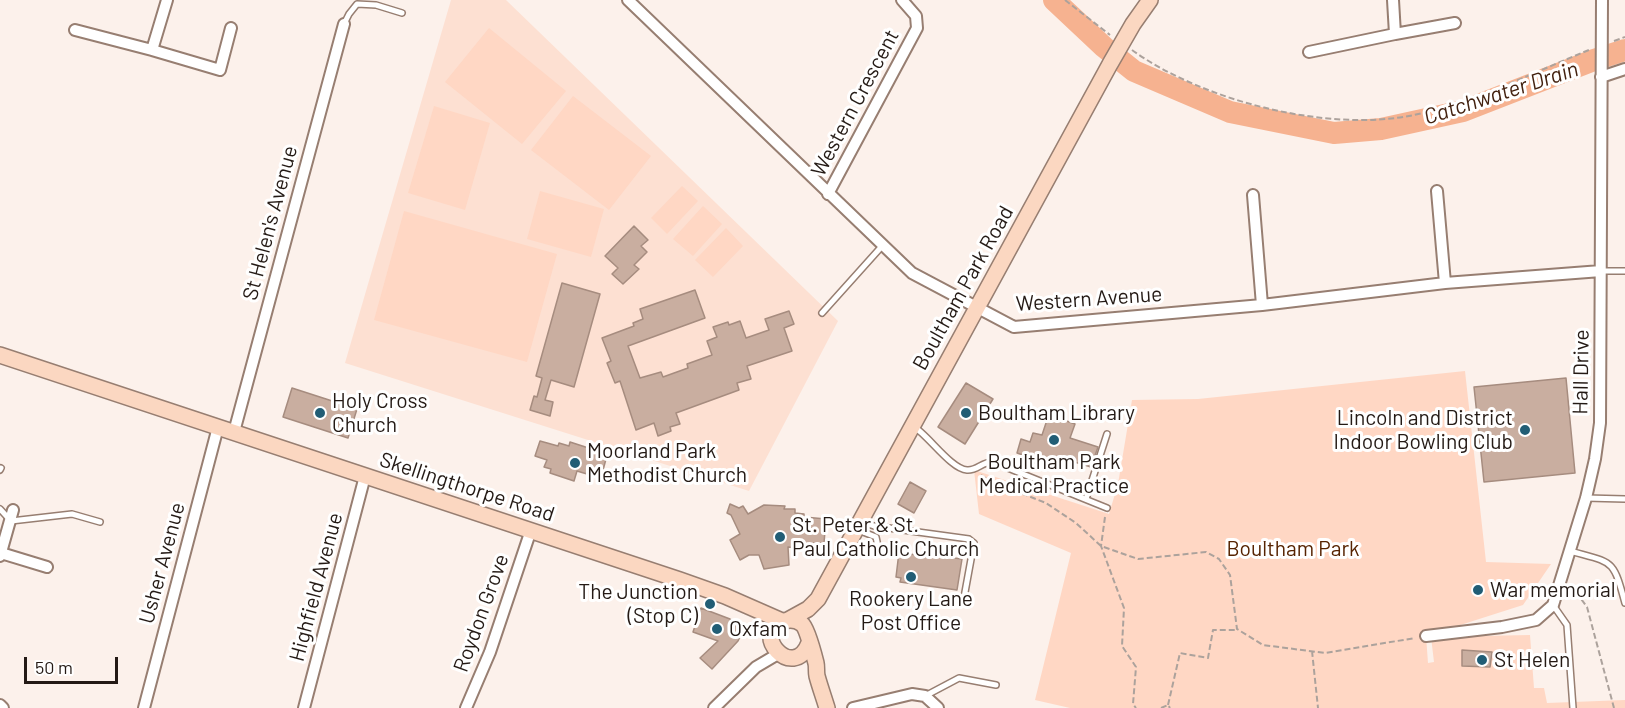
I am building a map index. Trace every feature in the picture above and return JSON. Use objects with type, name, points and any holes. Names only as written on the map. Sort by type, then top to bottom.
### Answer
[{"type":"street","points":[[152,50],[167,0]]},
{"type":"street","name":"Western Avenue","points":[[628,0],[828,194],[921,280],[1014,327],[1262,305],[1445,283],[1601,271]]},
{"type":"street","name":"Western Crescent","points":[[828,194],[917,28],[916,16],[902,0]]},
{"type":"street","name":"Boultham Park Road","points":[[818,598],[1121,44],[1150,0]]},
{"type":"street","points":[[1392,0],[1395,34]]},
{"type":"street","name":"Hall Drive","points":[[1553,605],[1586,498],[1600,423],[1602,0]]},
{"type":"street","points":[[1309,52],[1455,23]]},
{"type":"street","name":"St Helen's Avenue","points":[[234,432],[344,24]]},
{"type":"street","points":[[75,30],[220,70],[231,28]]},
{"type":"street","points":[[1601,72],[1625,69]]},
{"type":"street","points":[[1437,191],[1445,283]]},
{"type":"street","points":[[1253,195],[1262,305]]},
{"type":"street","name":"Skellingthorpe Road","points":[[0,355],[365,476],[681,577],[749,606],[778,628]]},
{"type":"street","name":"Usher Avenue","points":[[144,708],[218,427]]},
{"type":"street","name":"Highfield Avenue","points":[[304,708],[365,476]]},
{"type":"street","points":[[12,515],[1,554],[47,567]]},
{"type":"street","name":"Roydon Grove","points":[[466,708],[490,652],[531,530]]},
{"type":"street","points":[[714,708],[756,668],[778,628],[808,609],[818,598]]},
{"type":"street","points":[[756,668],[785,656],[803,653],[816,613],[818,598]]},
{"type":"street","points":[[1426,636],[1502,627],[1536,620],[1553,605]]},
{"type":"street","points":[[778,628],[799,622],[808,636],[827,708]]},
{"type":"street","points":[[778,628],[774,649],[816,673]]},
{"type":"street","points":[[853,708],[912,694],[926,696],[939,708]]},
{"type":"lane","points":[[344,24],[357,4],[376,5],[402,13]]},
{"type":"lane","points":[[822,313],[883,245]]},
{"type":"lane","points":[[1601,271],[1625,272]]},
{"type":"lane","points":[[912,425],[964,470],[974,470],[982,464],[993,462],[1107,508]]},
{"type":"lane","points":[[1086,499],[1107,434]]},
{"type":"lane","points":[[1586,498],[1625,499]]},
{"type":"lane","points":[[0,509],[12,515],[72,513],[100,522]]},
{"type":"lane","points":[[859,526],[876,537],[879,551]]},
{"type":"lane","points":[[859,526],[969,539],[974,543],[963,603]]},
{"type":"lane","points":[[1569,551],[1606,561],[1614,567],[1625,603]]},
{"type":"lane","points":[[1553,605],[1567,625],[1573,708]]},
{"type":"lane","points":[[926,696],[959,678],[996,685]]},
{"type":"path","points":[[1065,0],[1121,44],[1185,80],[1276,111],[1341,121],[1379,120],[1414,115],[1459,102],[1602,48]]},
{"type":"path","points":[[974,470],[990,482],[1046,502],[1076,523],[1101,546],[1138,560],[1206,552],[1219,559],[1230,575],[1238,630]]},
{"type":"path","points":[[1105,517],[1101,546],[1124,608],[1122,646],[1136,667],[1133,704],[1136,708]]},
{"type":"path","points":[[1562,573],[1587,607],[1614,708]]},
{"type":"path","points":[[1161,708],[1169,707],[1180,653],[1208,658],[1213,630],[1238,630],[1263,645],[1324,653],[1426,636]]},
{"type":"path","points":[[1312,651],[1318,708]]},
{"type":"shaded area","points":[[451,0],[506,0],[838,321],[749,491],[345,363]]},
{"type":"green space","points":[[489,28],[566,91],[522,144],[445,82]]},
{"type":"green space","points":[[573,96],[651,156],[609,210],[531,150]]},
{"type":"green space","points":[[434,106],[490,123],[465,210],[408,193]]},
{"type":"green space","points":[[682,186],[698,201],[667,234],[651,218]]},
{"type":"green space","points":[[540,191],[604,209],[591,257],[527,239]]},
{"type":"green space","points":[[703,206],[722,224],[693,256],[673,239]]},
{"type":"green space","points":[[404,211],[557,254],[527,362],[374,320]]},
{"type":"green space","points":[[726,228],[743,246],[713,277],[695,260]]},
{"type":"green space","name":"Boultham Park","points":[[1465,371],[1486,562],[1551,564],[1523,605],[1426,636],[1428,663],[1434,662],[1431,637],[1530,635],[1534,688],[1544,688],[1547,703],[1625,700],[1625,708],[1070,708],[1035,700],[1071,553],[979,514],[974,470],[1109,514],[1118,484],[1132,400],[1198,399]]},
{"type":"building","points":[[634,226],[648,240],[641,246],[647,252],[634,265],[639,269],[623,284],[612,274],[618,268],[605,256]]},
{"type":"building","points":[[562,283],[600,294],[574,387],[551,380],[545,400],[553,402],[550,416],[530,410],[534,396],[537,397],[542,378],[536,376]]},
{"type":"building","points":[[695,290],[705,318],[628,346],[640,378],[661,372],[663,377],[688,368],[687,364],[712,355],[707,341],[717,337],[713,327],[740,321],[746,338],[769,330],[765,319],[789,311],[794,324],[784,328],[792,351],[747,366],[751,379],[737,383],[739,390],[676,413],[680,424],[670,427],[671,431],[658,436],[654,423],[636,430],[620,381],[615,383],[607,363],[611,361],[602,338],[634,326],[633,323],[643,319],[640,309]]},
{"type":"building","name":"Lincoln and District Indoor Bowling Club","points":[[1566,378],[1575,473],[1484,482],[1474,387]]},
{"type":"building","name":"Boultham Library","points":[[966,383],[993,399],[965,444],[938,427]]},
{"type":"building","name":"Holy Cross Church","points":[[292,388],[357,409],[348,438],[283,417]]},
{"type":"building","name":"Boultham Park Medical Practice","points":[[1050,411],[1062,415],[1061,419],[1075,424],[1070,438],[1098,447],[1091,467],[1058,457],[1053,469],[1024,460],[1026,456],[1017,453],[1021,439],[1030,442],[1033,433],[1042,435]]},
{"type":"building","name":"Moorland Park Methodist Church","points":[[540,441],[558,446],[559,443],[569,446],[570,442],[604,453],[603,458],[606,459],[602,474],[598,473],[597,477],[577,471],[574,481],[550,473],[551,469],[544,467],[547,460],[535,456]]},
{"type":"building","points":[[910,482],[926,491],[914,513],[898,504]]},
{"type":"building","name":"St. Peter & St. Paul Catholic Church","points":[[730,504],[739,508],[743,506],[748,514],[764,505],[785,506],[784,509],[795,509],[795,513],[804,514],[804,517],[826,519],[824,543],[809,543],[809,549],[788,547],[789,565],[764,569],[759,555],[749,555],[740,560],[730,540],[740,534],[731,515],[727,513]]},
{"type":"building","points":[[899,552],[962,559],[957,590],[900,582],[901,578],[896,577]]},
{"type":"building","name":"Oxfam","points":[[701,608],[730,619],[738,626],[741,635],[712,669],[700,658],[718,641],[693,632]]},
{"type":"building","name":"St Helen","points":[[1462,650],[1492,652],[1490,667],[1462,666]]},
{"type":"waterway","name":"Catchwater Drain","points":[[1054,0],[1104,47],[1134,71],[1230,112],[1334,133],[1381,129],[1463,111],[1625,50]]},
{"type":"place","name":"Holy Cross Church","points":[[320,413]]},
{"type":"place","name":"Boultham Library","points":[[966,413]]},
{"type":"place","name":"Lincoln and District Indoor Bowling Club","points":[[1525,430]]},
{"type":"place","name":"Boultham Park Medical Practice","points":[[1054,440]]},
{"type":"place","name":"Moorland Park Methodist Church","points":[[575,463]]},
{"type":"place","name":"St. Peter & St. Paul Catholic Church","points":[[780,537]]},
{"type":"place","name":"Rookery Lane Post Office","points":[[911,577]]},
{"type":"place","name":"War memorial","points":[[1478,590]]},
{"type":"place","name":"The Junction (Stop C)","points":[[710,604]]},
{"type":"place","name":"Oxfam","points":[[717,629]]},
{"type":"place","name":"St Helen","points":[[1482,660]]}]
